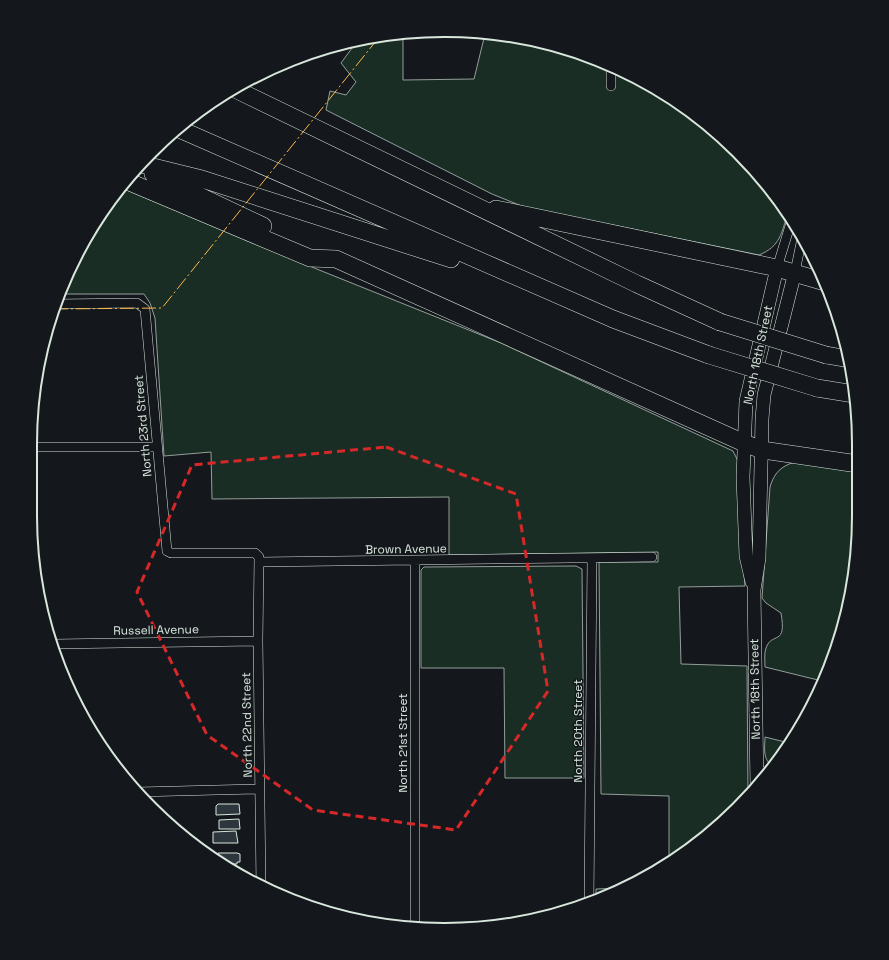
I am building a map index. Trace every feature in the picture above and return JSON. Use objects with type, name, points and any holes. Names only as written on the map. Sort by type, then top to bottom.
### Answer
[{"type":"highway","points":[[247,92],[471,204],[720,322],[826,355],[842,358]]},
{"type":"highway","points":[[184,131],[613,319],[709,355],[817,388],[849,393]]},
{"type":"highway","points":[[147,166],[202,179],[538,286]]},
{"type":"highway","points":[[144,169],[200,198],[744,443],[762,450],[852,463]]},
{"type":"highway","points":[[132,183],[310,258],[336,259]]},
{"type":"highway","points":[[471,204],[777,268],[817,279]]},
{"type":"main road","name":"North 18th Street","points":[[762,771],[754,590],[746,556],[744,443],[746,401],[777,268]]},
{"type":"main road","name":"North 18th Street","points":[[754,590],[759,558],[764,395],[795,272]]},
{"type":"street","points":[[611,73],[611,86]]},
{"type":"street","name":"North 18th Street","points":[[777,268],[789,228]]},
{"type":"street","name":"North 18th Street","points":[[795,272],[800,247]]},
{"type":"street","name":"North 23rd Street","points":[[63,304],[137,303],[145,309],[167,551],[171,553],[255,553],[259,557],[259,562]]},
{"type":"street","points":[[37,446],[157,447]]},
{"type":"street","name":"Brown Avenue","points":[[259,562],[592,559],[652,557]]},
{"type":"street","name":"North 20th Street","points":[[590,896],[592,559]]},
{"type":"street","name":"North 21st Street","points":[[415,561],[415,922]]},
{"type":"street","name":"North 22nd Street","points":[[259,562],[258,641],[261,879]]},
{"type":"street","name":"Russell Avenue","points":[[58,644],[258,641]]},
{"type":"street","points":[[145,792],[260,789]]},
{"type":"highlighted area","points":[[386,447],[516,494],[548,691],[456,830],[313,810],[207,735],[137,592],[192,465]]},
{"type":"green space","points":[[403,39],[403,80],[474,79],[484,39],[498,40],[550,51],[600,68],[625,79],[671,106],[693,121],[733,156],[768,196],[783,218],[785,222],[782,233],[772,247],[759,255],[524,207],[492,194],[326,110],[330,91],[346,95],[356,82],[341,63],[352,48],[365,45]]},
{"type":"green space","points":[[126,190],[252,243],[501,343],[733,451],[738,461],[745,586],[679,587],[681,664],[747,666],[748,787],[733,804],[713,822],[693,839],[669,855],[669,796],[601,794],[599,562],[658,562],[658,552],[449,555],[449,497],[212,499],[211,452],[164,456],[155,318],[150,303],[144,294],[66,294],[79,264],[92,241]]},
{"type":"green space","points":[[795,462],[852,469],[852,516],[849,569],[838,621],[817,680],[765,667],[766,648],[772,640],[780,635],[782,630],[781,613],[766,603],[762,598],[770,487],[776,474],[786,466]]},
{"type":"green space","points":[[576,566],[582,569],[584,778],[505,778],[504,668],[421,668],[421,570],[424,567]]},
{"type":"green space","points":[[765,737],[783,742],[769,763],[765,749]]},
{"type":"green space","points":[[596,889],[608,889],[596,893]]},
{"type":"building","points":[[218,804],[239,804],[240,814],[216,815],[216,806]]},
{"type":"building","points":[[239,819],[240,829],[219,829],[219,820]]},
{"type":"building","points":[[236,831],[238,843],[213,843],[213,832]]},
{"type":"building","points":[[218,854],[240,854],[240,862],[234,864]]},
{"type":"power","points":[[61,309],[162,308],[374,43]]}]
